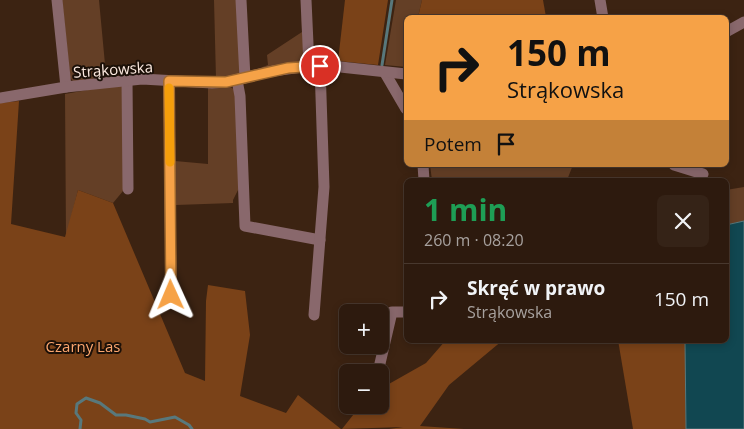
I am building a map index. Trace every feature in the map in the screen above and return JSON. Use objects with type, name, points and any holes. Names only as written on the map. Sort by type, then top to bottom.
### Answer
[{"type":"street","points":[[57,0],[66,87]]},
{"type":"street","points":[[241,0],[240,96],[245,226],[320,240]]},
{"type":"street","points":[[306,0],[315,66],[324,186],[314,315]]},
{"type":"street","points":[[600,0],[602,15]]},
{"type":"street","points":[[729,30],[744,22]]},
{"type":"street","name":"Strąkowska","points":[[0,98],[66,87],[127,80],[142,79],[212,83],[241,79],[274,71],[315,66],[404,74]]},
{"type":"street","points":[[385,73],[404,105]]},
{"type":"street","points":[[127,80],[128,189]]},
{"type":"street","points":[[169,81],[171,295]]},
{"type":"street","points":[[680,167],[703,174]]},
{"type":"street","points":[[380,364],[392,312],[404,312]]},
{"type":"shaded area","points":[[62,0],[99,0],[106,75],[75,83],[70,78]]},
{"type":"shaded area","points":[[214,0],[237,0],[241,74],[216,79]]},
{"type":"shaded area","points":[[301,0],[304,63],[249,72],[268,65],[267,55],[302,32]]},
{"type":"shaded area","points":[[396,0],[422,0],[418,15],[404,15],[404,67],[385,65]]},
{"type":"shaded area","points":[[121,84],[124,87],[123,191],[113,203],[78,190],[66,238],[65,94]]},
{"type":"shaded area","points":[[229,86],[235,90],[240,186],[233,203],[176,205],[175,161],[208,164],[208,88]]},
{"type":"shaded area","points":[[430,167],[572,167],[568,178],[432,178]]},
{"type":"shaded area","points":[[744,187],[744,221],[729,224],[729,190]]},
{"type":"green space","points":[[345,0],[388,0],[378,65],[338,61]]},
{"type":"green space","points":[[422,0],[543,0],[546,15],[418,15]]},
{"type":"green space","name":"Czarny Las","points":[[19,101],[11,224],[65,237],[78,190],[113,203],[185,373],[205,381],[208,285],[245,291],[250,335],[240,396],[286,413],[298,395],[341,429],[0,429],[0,103]]},
{"type":"green space","points":[[443,343],[499,343],[449,385],[420,426],[464,429],[389,429],[403,427],[342,429],[354,414],[389,414],[389,384],[426,363]]},
{"type":"green space","points":[[619,343],[685,343],[686,429],[633,429]]},
{"type":"water","points":[[744,221],[744,429],[686,429],[685,343],[729,343],[729,224]]},
{"type":"waterway","points":[[382,65],[392,0]]},
{"type":"waterway","points":[[80,429],[81,420],[76,413],[77,404],[86,398],[100,403],[116,415],[126,415],[150,422],[175,417],[189,425],[192,429]]},
{"type":"slow traffic","points":[[169,88],[170,162]]},
{"type":"route","points":[[171,295],[169,81],[226,82],[288,68],[320,66]]}]
